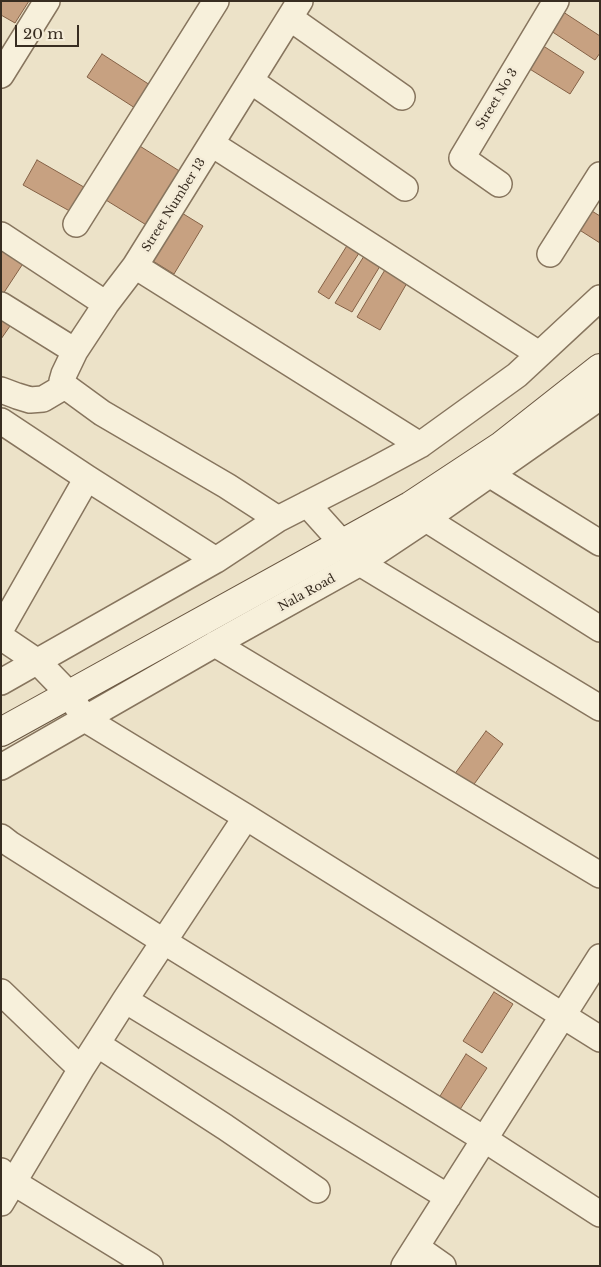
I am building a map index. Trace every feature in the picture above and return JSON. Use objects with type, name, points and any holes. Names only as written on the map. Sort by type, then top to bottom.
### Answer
[{"type":"street","points":[[1,75],[47,1]]},
{"type":"street","points":[[76,224],[216,1]]},
{"type":"street","name":"Street No 3","points":[[499,184],[462,158],[556,1]]},
{"type":"street","points":[[295,10],[402,97]]},
{"type":"street","name":"Street Number 13","points":[[65,386],[62,381],[64,374],[75,351],[106,304],[135,266],[295,10]]},
{"type":"street","points":[[251,82],[404,188]]},
{"type":"street","points":[[212,144],[539,354]]},
{"type":"street","points":[[550,254],[600,175]]},
{"type":"street","points":[[1,235],[106,304]]},
{"type":"street","points":[[135,266],[420,445]]},
{"type":"street","points":[[1,682],[216,560],[278,519],[420,445],[517,375],[600,298]]},
{"type":"street","points":[[1,304],[75,351]]},
{"type":"street","points":[[1,732],[113,671],[352,554],[410,506],[501,446],[600,368]]},
{"type":"street","points":[[1,390],[30,400],[43,399],[65,386],[102,413],[227,486],[278,519]]},
{"type":"street","name":"Nala Road","points":[[1,767],[215,644],[352,554],[426,519],[489,474],[597,402]]},
{"type":"street","points":[[1,422],[216,560]]},
{"type":"street","points":[[489,474],[600,543]]},
{"type":"street","points":[[1,629],[87,478]]},
{"type":"street","points":[[307,504],[352,554],[600,708]]},
{"type":"street","points":[[426,519],[600,629]]},
{"type":"street","points":[[1,637],[38,662],[69,694],[85,719],[246,817],[600,1039]]},
{"type":"street","points":[[215,644],[600,875]]},
{"type":"street","points":[[150,1266],[5,1186],[246,817]]},
{"type":"street","points":[[1,836],[10,844],[164,942],[484,1139],[600,1214]]},
{"type":"street","points":[[443,1266],[410,1257],[599,958]]},
{"type":"street","points":[[1,992],[82,1069]]},
{"type":"street","points":[[125,1000],[448,1198]]},
{"type":"street","points":[[97,1044],[225,1127],[317,1190]]},
{"type":"building","points":[[1,1],[29,1],[15,23],[1,15]]},
{"type":"building","points":[[554,6],[600,36],[600,53],[595,60],[542,25]]},
{"type":"building","points":[[534,40],[584,72],[570,94],[520,63]]},
{"type":"building","points":[[102,54],[150,85],[135,108],[87,77]]},
{"type":"building","points":[[135,143],[181,172],[148,226],[101,197]]},
{"type":"building","points":[[37,160],[89,190],[75,214],[23,185]]},
{"type":"building","points":[[582,205],[600,216],[600,243],[570,224]]},
{"type":"building","points":[[177,210],[203,226],[174,274],[148,258]]},
{"type":"building","points":[[353,236],[365,244],[329,299],[318,292]]},
{"type":"building","points":[[5,245],[26,259],[1,297],[1,251]]},
{"type":"building","points":[[369,248],[385,258],[352,312],[335,303]]},
{"type":"building","points":[[389,263],[411,276],[380,330],[357,317]]},
{"type":"building","points":[[1,307],[17,316],[1,339]]},
{"type":"building","points":[[486,731],[503,744],[472,787],[454,775]]},
{"type":"building","points":[[494,992],[513,1004],[482,1053],[463,1041]]},
{"type":"building","points":[[466,1054],[487,1068],[457,1114],[437,1101]]}]
